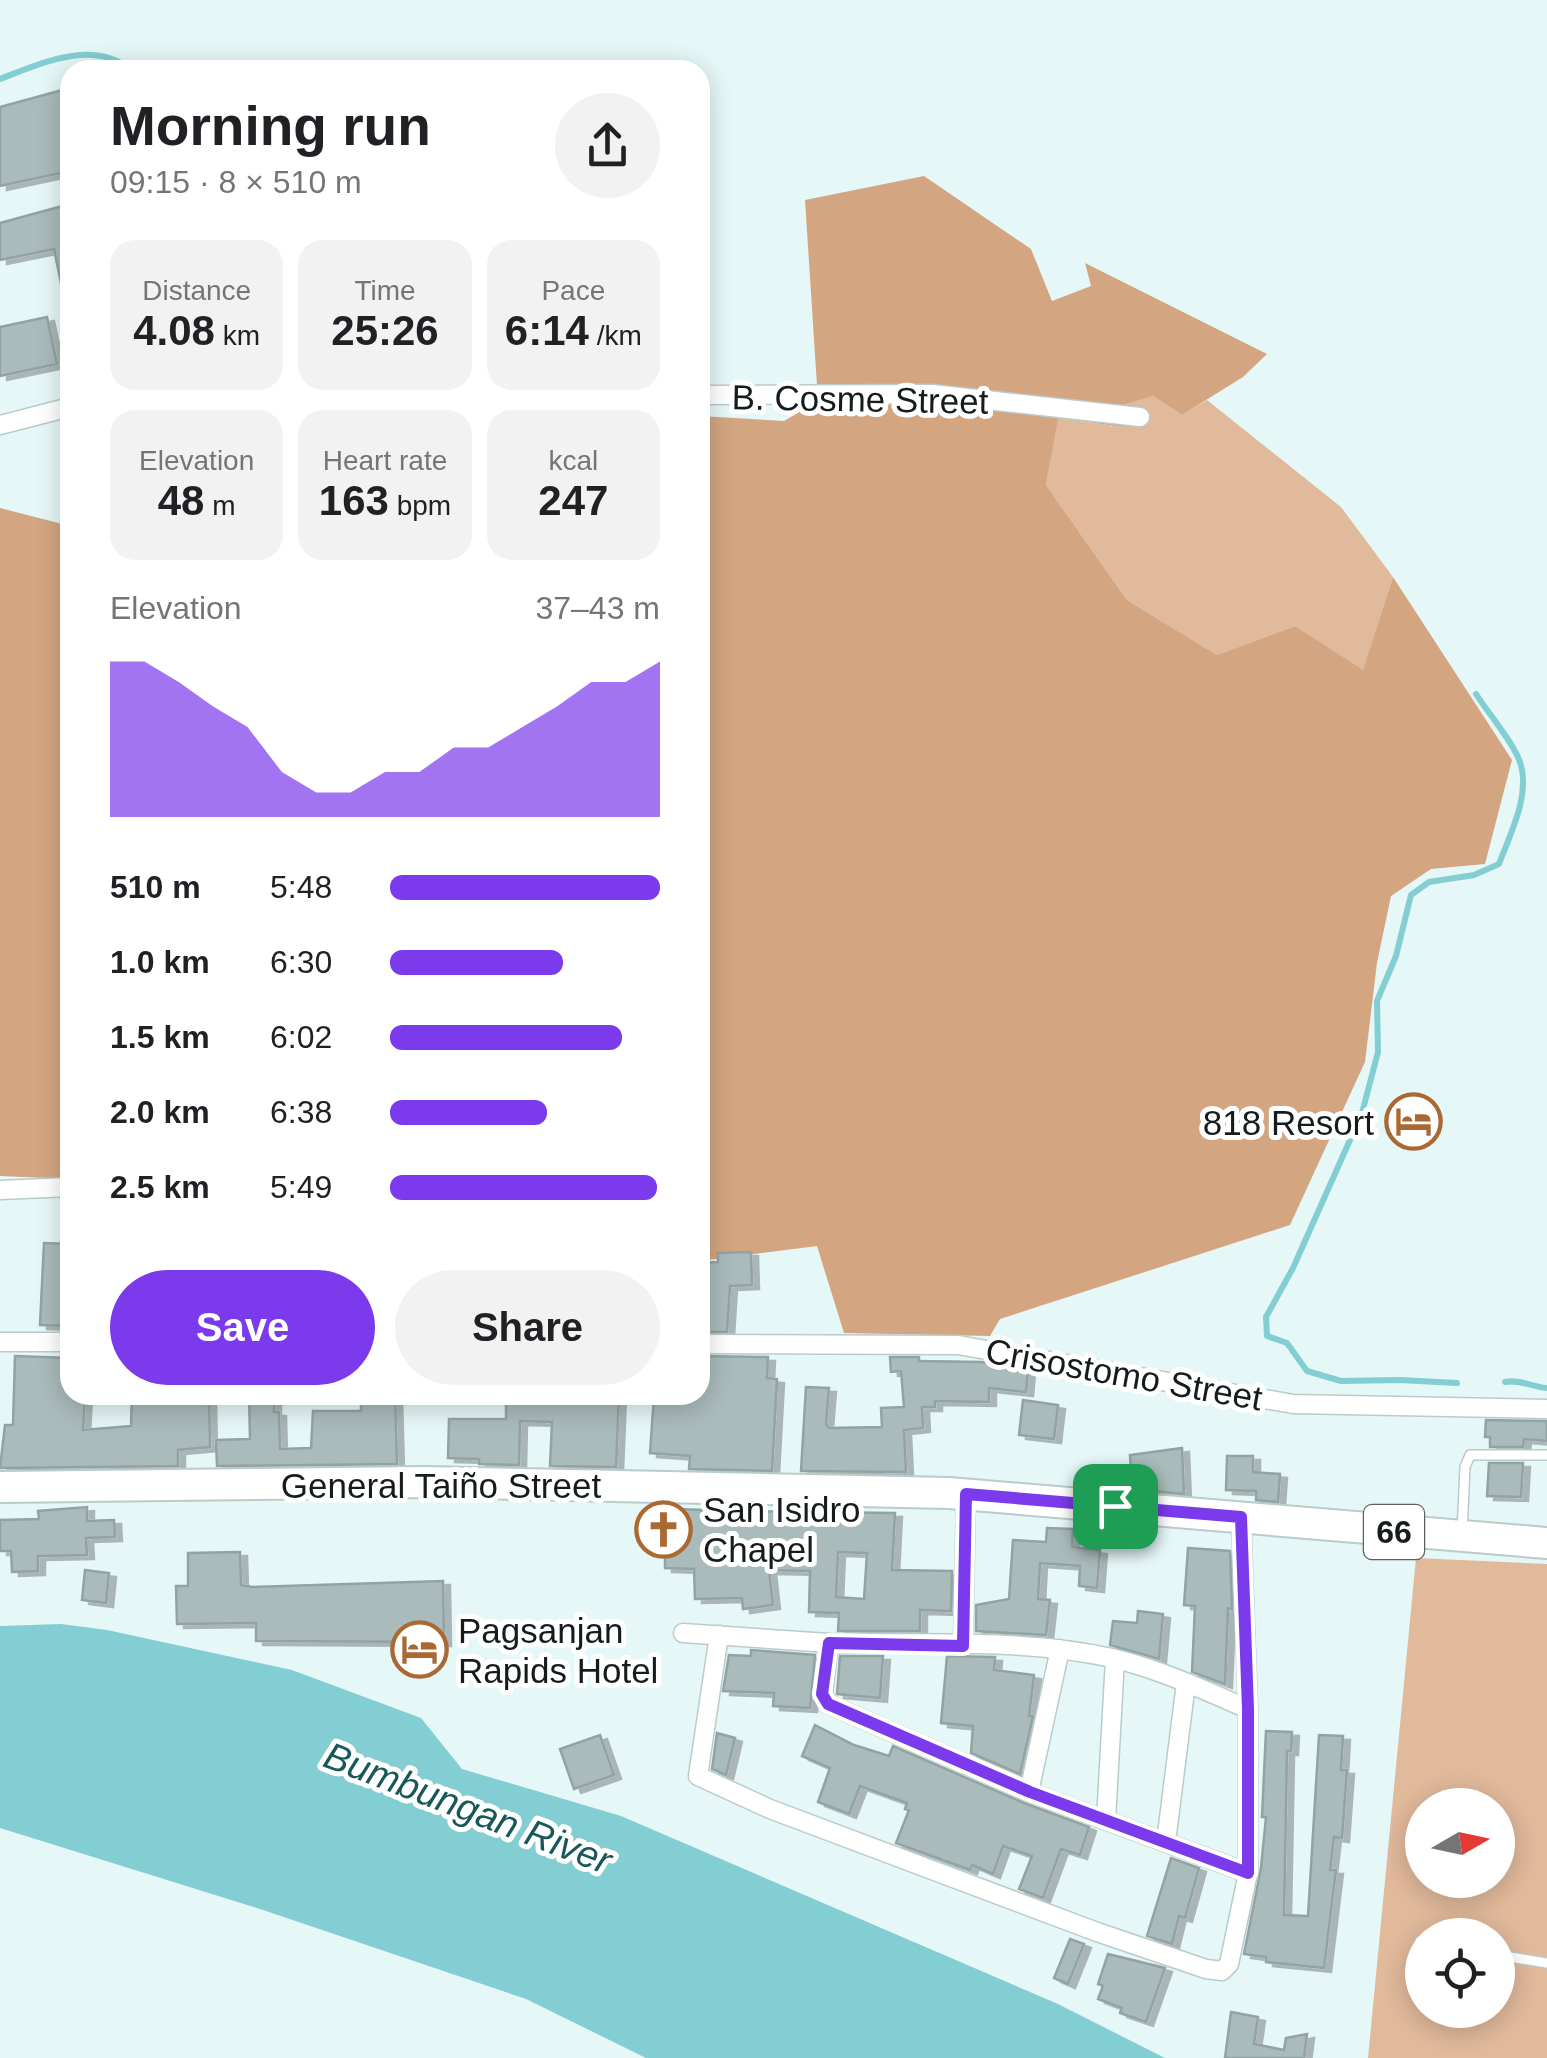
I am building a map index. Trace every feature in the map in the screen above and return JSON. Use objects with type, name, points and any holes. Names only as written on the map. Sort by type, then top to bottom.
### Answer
[{"type":"main road","name":"General Taiño Street","points":[[0,1487],[424,1482],[966,1494],[1241,1517]]},
{"type":"main road","name":"66","points":[[1241,1517],[1547,1543]]},
{"type":"street","name":"B. Cosme Street","points":[[710,396],[932,394],[1140,417]]},
{"type":"street","points":[[0,425],[60,410]]},
{"type":"street","points":[[0,1190],[60,1187]]},
{"type":"street","points":[[0,1342],[60,1342]]},
{"type":"street","name":"Crisostomo Street","points":[[710,1344],[958,1345],[1293,1404],[1547,1409]]},
{"type":"street","points":[[963,1646],[966,1494]]},
{"type":"street","points":[[718,1634],[698,1776],[770,1809],[1097,1932],[1206,1969],[1222,1970],[1229,1964],[1248,1873],[1248,1709],[1241,1517]]},
{"type":"street","points":[[683,1633],[829,1643],[1060,1649],[1115,1658],[1248,1709]]},
{"type":"street","points":[[829,1643],[822,1694],[828,1704],[1030,1792],[1248,1873]]},
{"type":"street","points":[[1030,1792],[1060,1649]]},
{"type":"street","points":[[1106,1820],[1115,1658]]},
{"type":"street","points":[[1166,1842],[1186,1683]]},
{"type":"lane","points":[[1462,1538],[1465,1467],[1470,1455],[1547,1455]]},
{"type":"lane","points":[[1515,1958],[1547,1963]]},
{"type":"shaded area","points":[[924,176],[1031,249],[1052,301],[1091,286],[1085,263],[1267,354],[1243,377],[1182,415],[1153,396],[1117,407],[1123,427],[1058,418],[1046,485],[1127,600],[1217,655],[1295,626],[1363,670],[1393,577],[1512,760],[1485,864],[1431,869],[1391,896],[1377,963],[1365,1062],[1290,1225],[1000,1319],[990,1336],[844,1333],[817,1246],[710,1260],[710,417],[784,421],[818,401],[805,200]]},
{"type":"shaded area","points":[[1153,396],[1182,415],[1207,400],[1341,507],[1393,577],[1363,671],[1295,626],[1217,655],[1127,600],[1046,485],[1057,418],[1122,427],[1116,407]]},
{"type":"shaded area","points":[[0,508],[60,523],[60,1179],[0,1176]]},
{"type":"shaded area","points":[[1416,1558],[1547,1564],[1547,2058],[1368,2058]]},
{"type":"water","name":"Bumbungan River","points":[[61,1624],[107,1630],[292,1670],[421,1718],[462,1769],[621,1816],[1058,2004],[1165,2058],[646,2058],[526,1999],[263,1910],[0,1828],[0,1626]]},
{"type":"building","points":[[60,91],[60,173],[0,186],[0,107]]},
{"type":"building","points":[[60,207],[60,278],[54,249],[0,260],[0,223]]},
{"type":"building","points":[[47,317],[57,364],[0,376],[0,327]]},
{"type":"building","points":[[44,1243],[60,1244],[60,1326],[40,1325]]},
{"type":"building","points":[[751,1252],[752,1285],[730,1286],[727,1332],[710,1332],[710,1262],[718,1262],[718,1253]]},
{"type":"building","points":[[15,1356],[60,1358],[60,1405],[84,1405],[83,1430],[131,1426],[132,1405],[209,1405],[210,1447],[178,1450],[178,1466],[0,1468],[5,1425],[13,1425]]},
{"type":"building","points":[[710,1356],[768,1357],[767,1378],[777,1379],[772,1471],[689,1469],[690,1456],[650,1453],[653,1405],[710,1405]]},
{"type":"building","points":[[890,1357],[982,1362],[1028,1370],[1026,1392],[989,1388],[989,1402],[935,1401],[935,1407],[922,1407],[923,1428],[904,1430],[906,1472],[801,1471],[806,1387],[829,1388],[829,1428],[882,1427],[881,1408],[904,1407],[901,1371],[891,1372]]},
{"type":"building","points":[[1023,1400],[1058,1405],[1054,1439],[1019,1435]]},
{"type":"building","points":[[249,1405],[274,1405],[274,1412],[279,1412],[280,1449],[311,1448],[313,1411],[361,1411],[361,1405],[395,1405],[397,1464],[217,1466],[216,1440],[250,1439]]},
{"type":"building","points":[[506,1405],[619,1405],[616,1467],[550,1466],[552,1422],[520,1421],[519,1465],[448,1458],[449,1419],[506,1419]]},
{"type":"building","points":[[1486,1420],[1547,1421],[1547,1441],[1524,1439],[1523,1447],[1490,1447],[1490,1437],[1485,1437]]},
{"type":"building","points":[[1182,1448],[1184,1494],[1132,1489],[1130,1455]]},
{"type":"building","points":[[1227,1456],[1253,1456],[1253,1472],[1280,1474],[1278,1502],[1256,1500],[1256,1491],[1226,1490]]},
{"type":"building","points":[[1489,1463],[1523,1463],[1521,1497],[1487,1496]]},
{"type":"building","points":[[87,1507],[87,1521],[114,1520],[115,1537],[86,1538],[87,1555],[38,1556],[38,1571],[12,1572],[11,1551],[0,1551],[0,1520],[39,1519],[38,1511]]},
{"type":"building","points":[[656,1508],[702,1510],[702,1519],[730,1520],[731,1511],[895,1513],[892,1570],[952,1571],[951,1611],[920,1610],[920,1631],[838,1631],[839,1613],[809,1612],[810,1571],[769,1570],[773,1605],[743,1609],[742,1598],[695,1599],[694,1569],[665,1568],[665,1553],[654,1552]],"holes":[[[838,1552],[867,1553],[864,1599],[836,1597]]]},
{"type":"building","points":[[1047,1528],[1073,1529],[1072,1547],[1100,1550],[1097,1588],[1079,1586],[1080,1566],[1040,1563],[1038,1599],[1050,1600],[1046,1635],[976,1631],[976,1605],[1009,1599],[1013,1540],[1046,1542]]},
{"type":"building","points":[[1188,1548],[1230,1551],[1232,1609],[1228,1608],[1225,1684],[1192,1672],[1195,1606],[1184,1605]]},
{"type":"building","points":[[240,1552],[241,1585],[252,1587],[443,1581],[444,1642],[256,1641],[256,1623],[177,1624],[176,1586],[188,1586],[188,1553]]},
{"type":"building","points":[[85,1570],[109,1573],[106,1603],[82,1600]]},
{"type":"building","points":[[1138,1611],[1163,1614],[1159,1659],[1110,1645],[1113,1621],[1137,1623]]},
{"type":"building","points":[[751,1650],[815,1655],[810,1708],[773,1706],[774,1693],[723,1691],[729,1655],[751,1656]]},
{"type":"building","points":[[840,1656],[883,1656],[880,1698],[837,1694]]},
{"type":"building","points":[[947,1656],[995,1657],[994,1670],[1034,1675],[1029,1716],[1033,1716],[1020,1774],[971,1753],[973,1726],[941,1723]]},
{"type":"building","points":[[815,1725],[854,1745],[889,1756],[893,1746],[1089,1827],[1080,1855],[1061,1849],[1043,1898],[1019,1889],[1032,1856],[1003,1846],[993,1874],[972,1865],[970,1870],[896,1843],[909,1810],[905,1809],[907,1803],[860,1786],[849,1814],[818,1802],[830,1768],[802,1756]]},
{"type":"building","points":[[1266,1731],[1292,1732],[1291,1751],[1287,1751],[1284,1915],[1308,1916],[1319,1735],[1343,1736],[1341,1770],[1347,1770],[1342,1838],[1334,1837],[1330,1870],[1336,1870],[1324,1968],[1266,1962],[1266,1957],[1244,1954],[1261,1868],[1266,1817],[1262,1817]]},
{"type":"building","points":[[717,1733],[735,1738],[726,1775],[712,1769]]},
{"type":"building","points":[[600,1735],[614,1775],[574,1789],[560,1749]]},
{"type":"building","points":[[1171,1858],[1199,1868],[1185,1918],[1179,1916],[1172,1944],[1147,1936]]},
{"type":"building","points":[[1070,1939],[1084,1944],[1068,1984],[1054,1978]]},
{"type":"building","points":[[1108,1954],[1165,1968],[1146,2022],[1120,2013],[1122,2008],[1098,1999],[1103,1986],[1098,1984]]},
{"type":"building","points":[[1231,2012],[1258,2017],[1254,2044],[1284,2050],[1286,2038],[1307,2034],[1304,2058],[1225,2058]]},
{"type":"waterway","points":[[0,79],[66,57],[100,56],[113,60]]},
{"type":"waterway","points":[[1457,1383],[1341,1381],[1307,1371],[1287,1343],[1267,1336],[1266,1317],[1293,1268],[1362,1113],[1378,1052],[1377,1001],[1396,956],[1411,895],[1429,882],[1474,875],[1499,864],[1513,827],[1523,788],[1520,762],[1476,694]]},
{"type":"waterway","points":[[1505,1382],[1547,1388]]},
{"type":"place","name":"818 Resort","points":[[1413,1122]]},
{"type":"place","name":"San Isidro Chapel","points":[[664,1529]]},
{"type":"place","name":"Pagsanjan Rapids Hotel","points":[[419,1650]]},
{"type":"route","points":[[966,1494],[1115,1506],[1241,1517],[1248,1709],[1248,1873],[1030,1792],[828,1704],[822,1694],[829,1643],[963,1646],[966,1494]]}]
